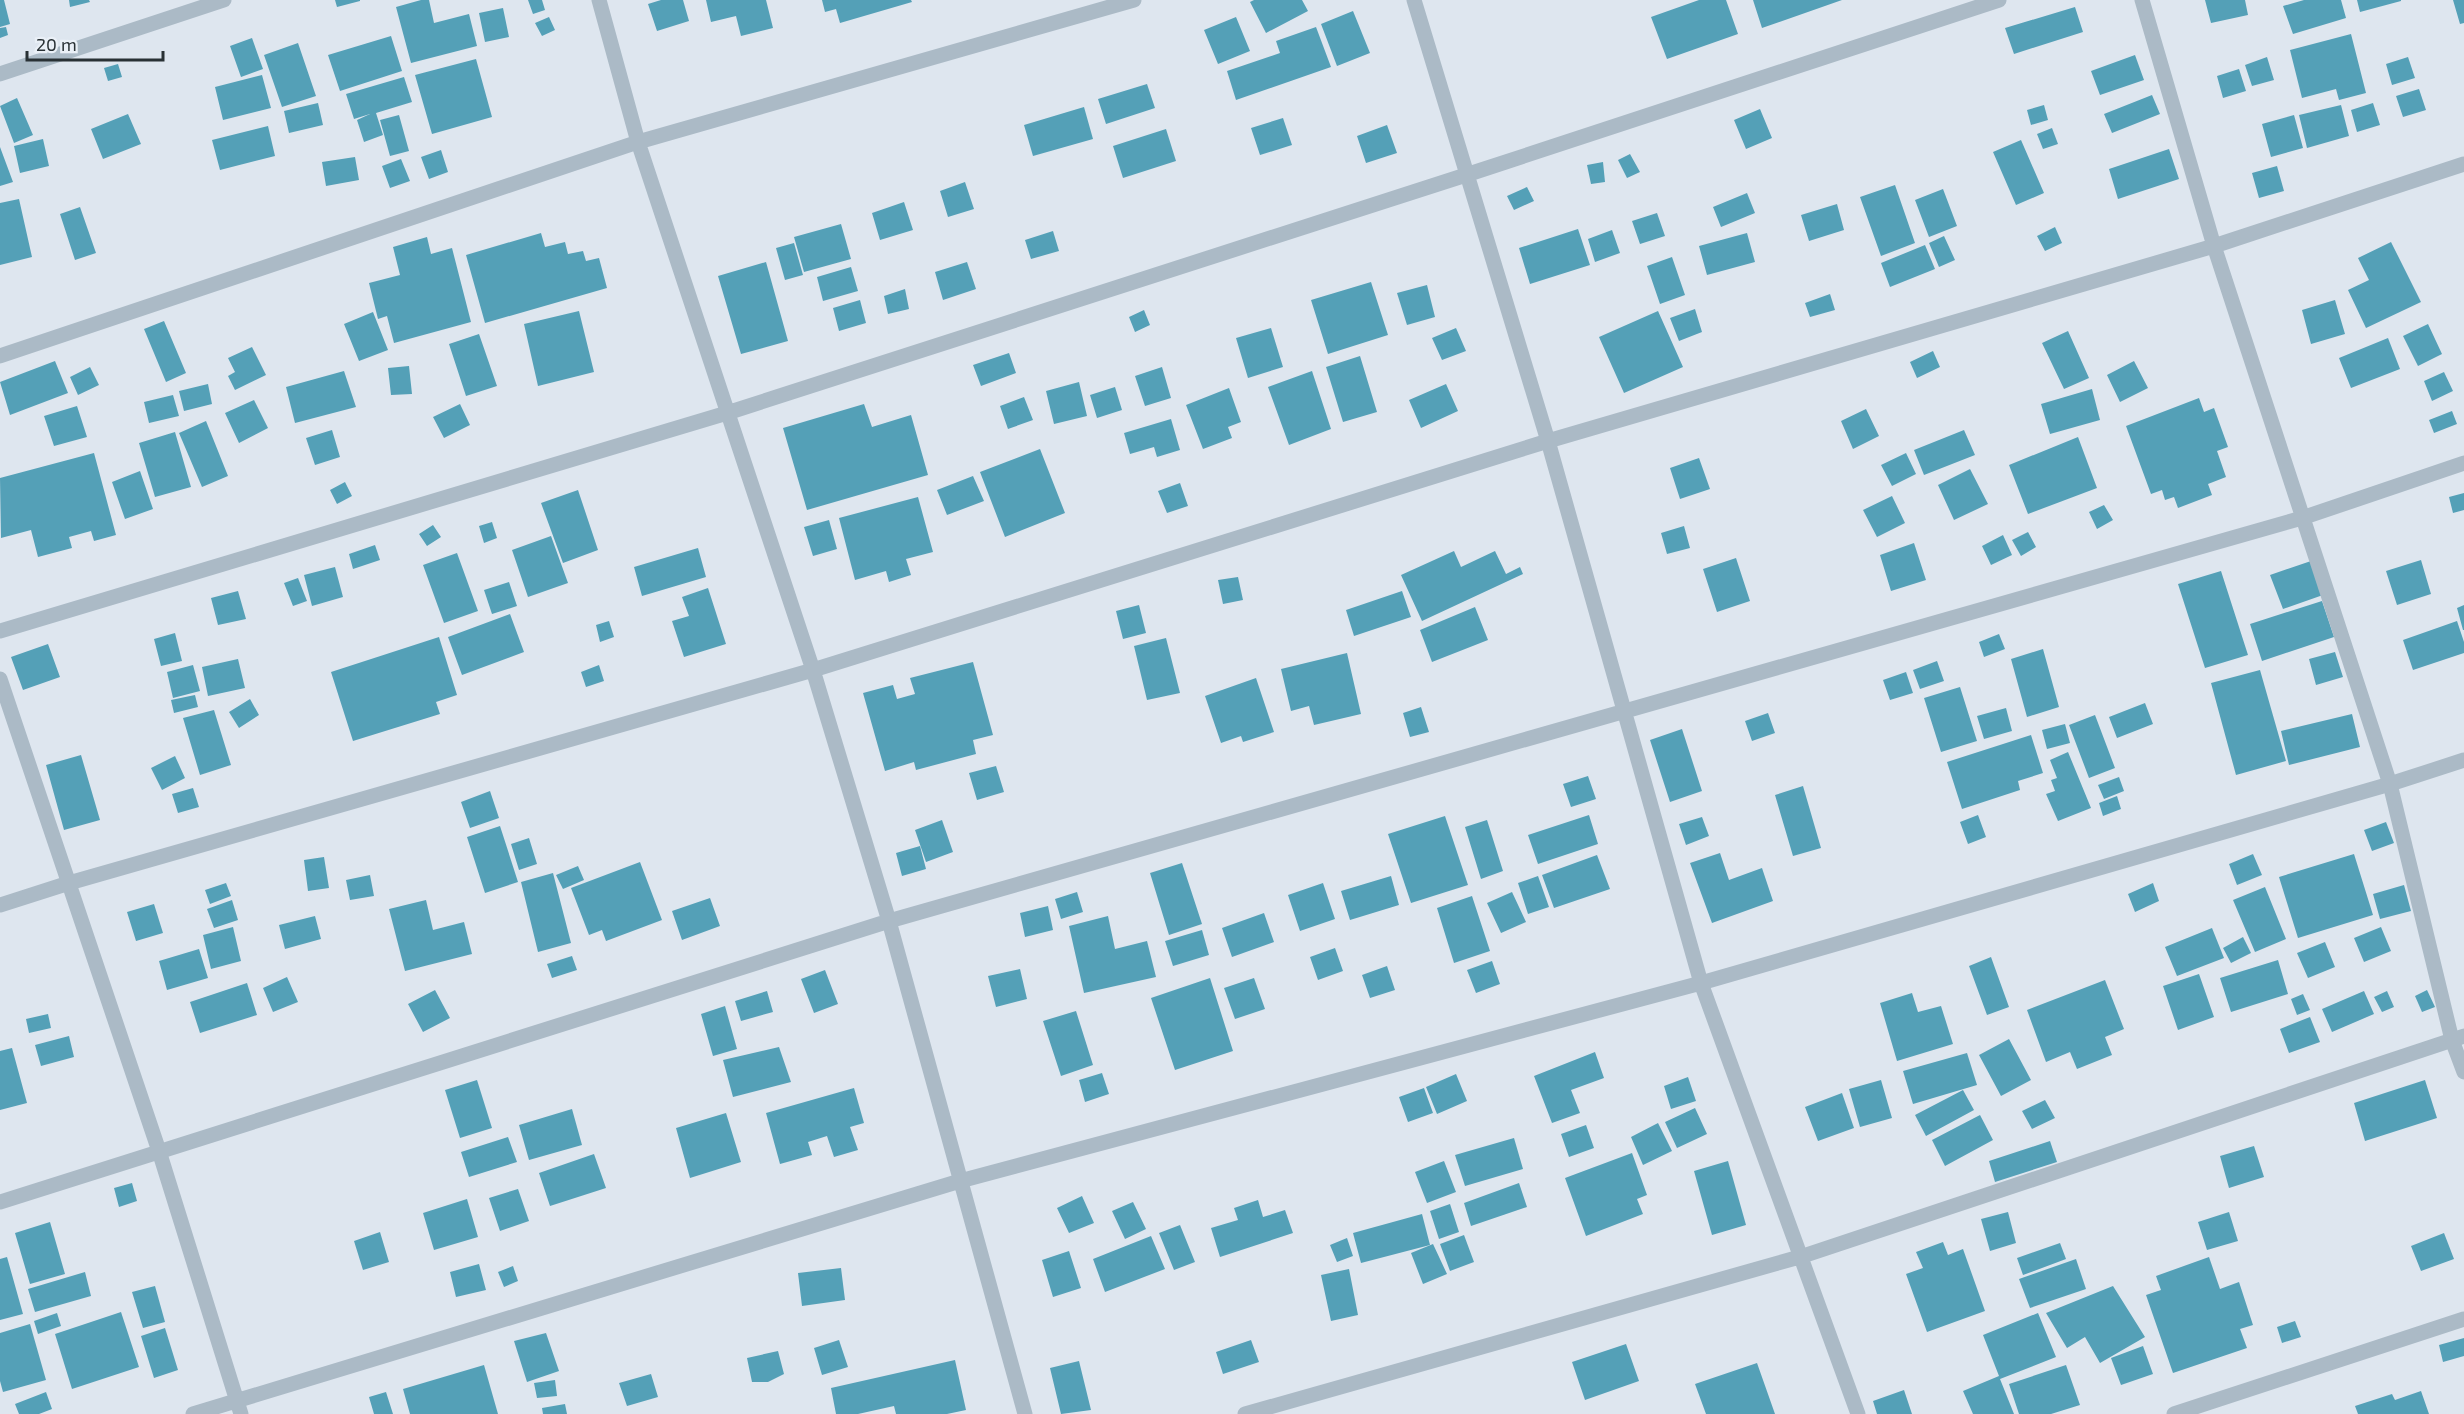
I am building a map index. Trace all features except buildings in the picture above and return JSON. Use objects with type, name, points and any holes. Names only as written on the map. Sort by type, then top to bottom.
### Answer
[{"type":"street","points":[[0,74],[224,0]]},
{"type":"street","points":[[600,0],[638,142],[813,670],[889,921],[1025,1414]]},
{"type":"street","points":[[0,356],[638,142],[1134,0]]},
{"type":"street","points":[[1414,0],[1469,174],[1548,441],[1701,983],[1803,1256],[1858,1414]]},
{"type":"street","points":[[0,631],[728,413],[1999,0]]},
{"type":"street","points":[[2142,0],[2214,246],[2390,784],[2458,1038],[2464,1072]]},
{"type":"street","points":[[0,905],[69,883],[813,670],[1548,441],[2214,246],[2464,164]]},
{"type":"street","points":[[0,1202],[889,921],[1624,709],[2302,518],[2464,462]]},
{"type":"street","points":[[0,679],[159,1151],[239,1407]]},
{"type":"street","points":[[193,1414],[239,1407],[960,1181],[1701,983],[2390,784],[2464,760]]},
{"type":"street","points":[[1245,1414],[1803,1256],[2458,1038]]},
{"type":"street","points":[[2174,1414],[2464,1319]]}]
